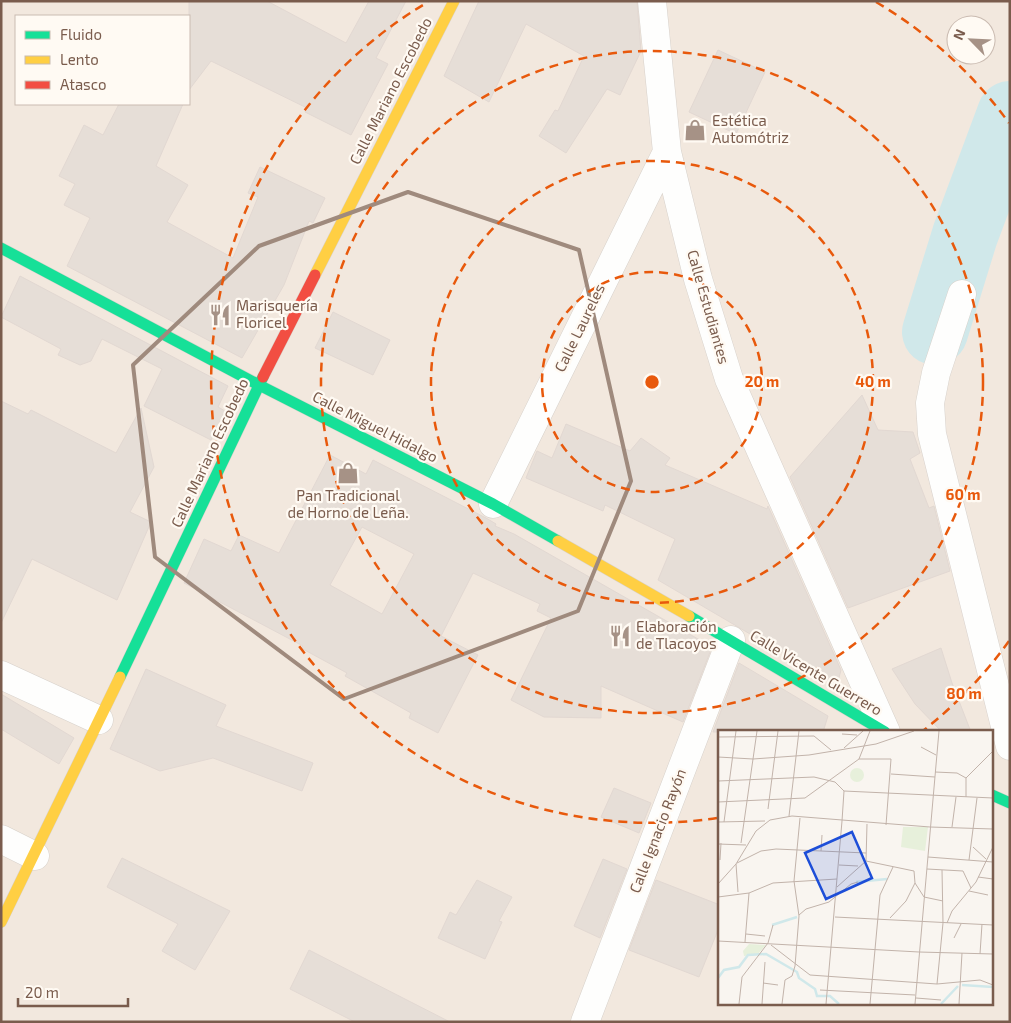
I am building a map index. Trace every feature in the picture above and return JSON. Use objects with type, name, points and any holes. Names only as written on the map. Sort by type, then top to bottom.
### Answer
[{"type":"main road","name":"Calle Mariano Escobedo","points":[[1,922],[35,856],[259,385],[454,1]]},
{"type":"main road","name":"Calle Miguel Hidalgo","points":[[1,248],[259,385],[493,504],[731,640]]},
{"type":"main road","name":"Calle Vicente Guerrero","points":[[731,640],[882,730]]},
{"type":"main road","points":[[994,796],[1010,804]]},
{"type":"street","name":"Calle Estudiantes","points":[[652,1],[667,152],[698,279],[729,379],[884,730]]},
{"type":"street","name":"Calle Laureles","points":[[493,504],[667,152]]},
{"type":"street","points":[[962,294],[936,373],[930,403],[932,434],[1010,746]]},
{"type":"street","name":"Calle Ignacio Rayón","points":[[585,1022],[731,640]]},
{"type":"street","points":[[1,675],[100,720]]},
{"type":"street","points":[[1,839],[35,856]]},
{"type":"highlighted area","points":[[408,192],[579,250],[631,481],[578,611],[344,699],[155,557],[133,365],[259,246]]},
{"type":"shaded area","points":[[1,1],[1010,1],[1010,1022],[1,1022]]},
{"type":"building","points":[[189,1],[267,1],[346,43],[369,1],[406,1],[376,58],[388,64],[351,135],[305,112],[307,108],[211,61],[190,89]]},
{"type":"building","points":[[479,1],[637,1],[641,51],[620,95],[607,89],[566,153],[539,136],[555,110],[558,111],[584,56],[526,24],[489,102],[444,76]]},
{"type":"building","points":[[718,50],[765,72],[736,134],[689,112]]},
{"type":"building","points":[[118,105],[183,105],[156,166],[188,185],[167,222],[233,258],[258,197],[248,193],[260,167],[325,198],[313,223],[309,221],[284,285],[242,358],[67,266],[90,218],[64,205],[75,184],[59,176],[84,125],[103,135]]},
{"type":"building","points":[[20,276],[228,386],[218,407],[225,411],[211,440],[144,406],[162,369],[102,339],[91,361],[80,365],[58,355],[61,349],[1,317]]},
{"type":"building","points":[[333,312],[390,340],[373,375],[315,348]]},
{"type":"building","points":[[862,395],[878,430],[913,432],[920,453],[910,459],[929,508],[934,506],[950,571],[848,608],[790,477]]},
{"type":"building","points":[[1,401],[28,414],[31,410],[116,453],[141,408],[154,467],[130,512],[151,522],[117,600],[32,559],[1,623]]},
{"type":"building","points":[[566,424],[630,451],[641,438],[670,458],[665,465],[767,509],[768,506],[841,670],[837,685],[658,580],[675,539],[605,505],[603,511],[526,478],[537,451],[552,458]]},
{"type":"building","points":[[330,455],[366,474],[373,460],[486,518],[496,524],[495,526],[514,534],[712,647],[683,722],[601,686],[601,718],[544,717],[511,700],[551,618],[537,611],[540,604],[473,573],[441,636],[478,655],[438,733],[409,718],[411,713],[345,676],[347,673],[301,648],[303,646],[184,583],[204,539],[231,551],[239,535],[279,553]],"holes":[[[362,527],[414,554],[382,614],[330,585]]]},
{"type":"building","points":[[941,648],[970,730],[940,730],[915,704],[892,669]]},
{"type":"building","points":[[739,663],[828,716],[824,730],[718,730],[718,732],[713,732]]},
{"type":"building","points":[[146,669],[226,705],[216,726],[313,763],[302,791],[213,758],[160,771],[110,749]]},
{"type":"building","points":[[1,694],[74,738],[59,764],[1,729]]},
{"type":"building","points":[[614,788],[651,803],[639,833],[601,817]]},
{"type":"building","points":[[122,858],[230,911],[195,970],[162,951],[178,924],[107,887]]},
{"type":"building","points":[[603,859],[627,869],[600,938],[574,926]]},
{"type":"building","points":[[477,880],[512,897],[499,921],[502,922],[485,959],[438,938],[450,912],[456,915]]},
{"type":"building","points":[[656,880],[718,904],[718,930],[699,977],[629,950]]},
{"type":"building","points":[[309,950],[450,1022],[355,1022],[290,989]]},
{"type":"waterway","points":[[935,332],[965,235],[1010,114]]},
{"type":"traffic: fast","points":[[1,248],[259,385],[493,504],[558,541]]},
{"type":"traffic: fast","points":[[120,677],[263,377]]},
{"type":"traffic: fast","points":[[689,616],[882,730]]},
{"type":"traffic: fast","points":[[994,796],[1010,803]]},
{"type":"traffic: slow","points":[[315,275],[454,1]]},
{"type":"traffic: slow","points":[[558,541],[689,616]]},
{"type":"traffic: slow","points":[[1,922],[120,677]]},
{"type":"traffic: jam","points":[[263,377],[315,275]]},
{"type":"place","name":"Estética Automótriz","points":[[695,130]]},
{"type":"place","name":"Marisquería Floricel","points":[[220,315]]},
{"type":"place","name":"Pan Tradicional de Horno de Leña.","points":[[348,473]]},
{"type":"place","name":"Elaboración de Tlacoyos","points":[[620,636]]}]
